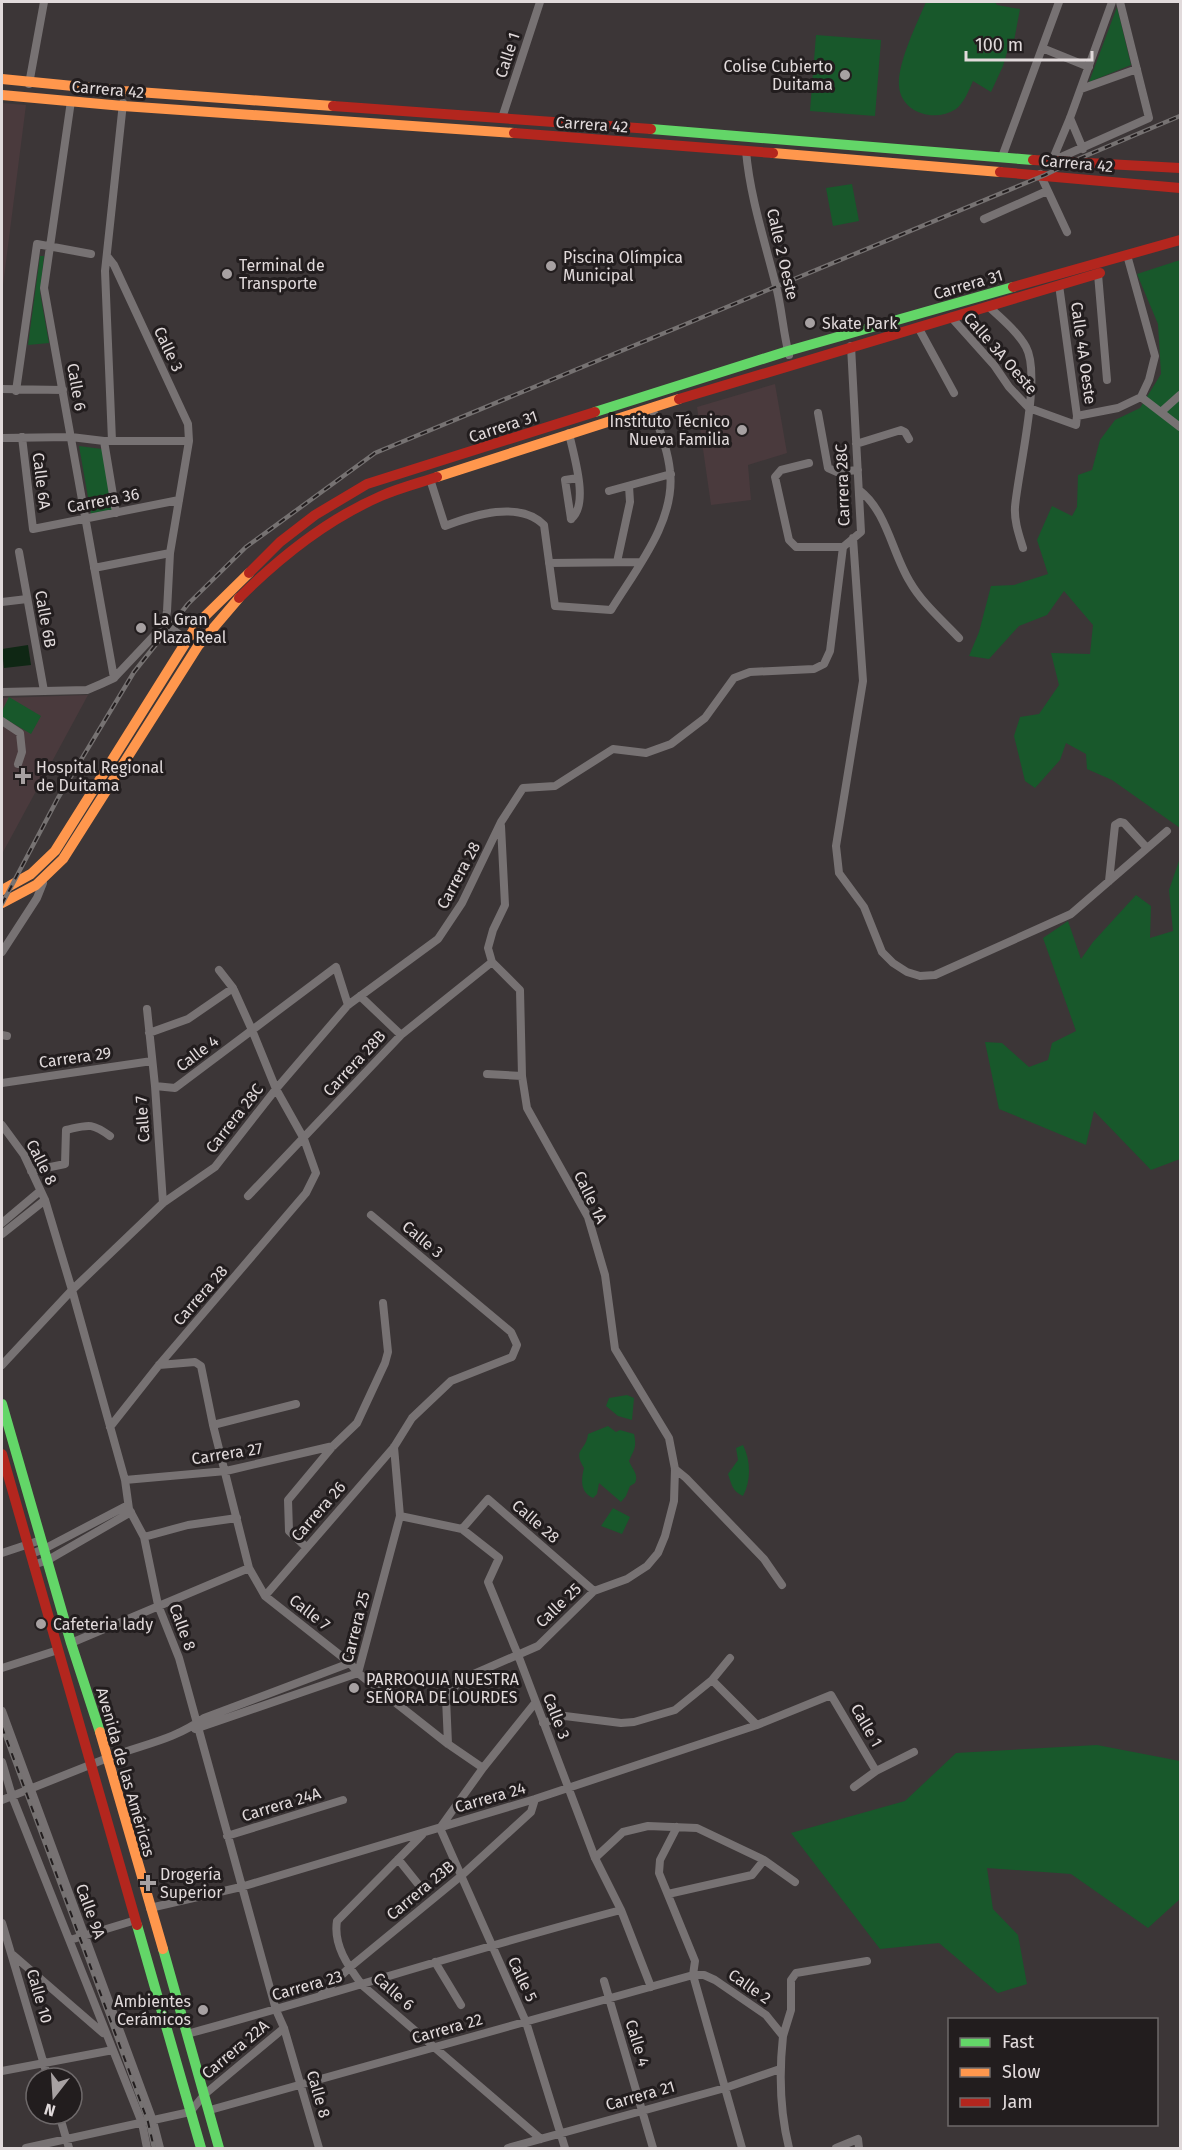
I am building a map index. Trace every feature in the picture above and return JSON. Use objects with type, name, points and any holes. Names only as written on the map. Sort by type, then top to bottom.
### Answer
[{"type":"main road","name":"Carrera 42","points":[[2,79],[124,91],[1052,161],[1180,168]]},
{"type":"main road","name":"Carrera 42","points":[[2,95],[123,106],[304,117],[746,151],[1180,188]]},
{"type":"main road","name":"Carrera 31","points":[[2,890],[38,869],[55,850],[198,622],[280,542],[315,515],[367,484],[788,351],[1129,260],[1180,240]]},
{"type":"main road","name":"Carrera 31","points":[[1146,255],[1180,251]]},
{"type":"main road","name":"Carrera 31","points":[[2,903],[32,889],[44,880],[63,859],[210,630],[256,582],[289,553],[324,527],[361,505],[382,495],[569,433],[851,346],[1098,274],[1129,260]]},
{"type":"main road","points":[[185,669],[183,662],[188,647],[187,640]]},
{"type":"main road","name":"Avenida de las Américas","points":[[2,1404],[71,1643],[109,1752],[150,1908],[210,2110],[219,2148]]},
{"type":"main road","name":"Avenida de las Américas","points":[[2,1454],[201,2148]]},
{"type":"main road","points":[[156,1989],[172,1984]]},
{"type":"street","points":[[27,97],[44,2]]},
{"type":"street","name":"Calle 1","points":[[502,118],[540,2]]},
{"type":"street","points":[[1002,157],[1059,2]]},
{"type":"street","points":[[1067,232],[1040,175],[1052,161],[1070,118],[1112,2]]},
{"type":"street","points":[[1052,161],[1149,118],[1120,2]]},
{"type":"street","points":[[1042,48],[1089,67]]},
{"type":"street","points":[[1081,89],[1137,69]]},
{"type":"street","points":[[116,513],[108,441],[105,271],[124,91]]},
{"type":"street","name":"Calle 6","points":[[71,101],[44,288],[114,678]]},
{"type":"street","points":[[1070,118],[1083,149]]},
{"type":"street","name":"Calle 2 Oeste","points":[[746,151],[748,170],[792,364]]},
{"type":"street","points":[[984,219],[1047,190]]},
{"type":"street","points":[[16,391],[37,244],[91,254]]},
{"type":"street","name":"Calle 3","points":[[106,256],[114,265],[188,424],[189,441],[170,553],[165,624]]},
{"type":"street","points":[[1029,408],[1077,421],[1118,408],[1141,397],[1149,380],[1155,356],[1129,260]]},
{"type":"street","points":[[1098,274],[1107,380]]},
{"type":"street","name":"Calle 4A Oeste","points":[[1059,285],[1077,421]]},
{"type":"street","points":[[988,306],[1016,333],[1026,347],[1031,366],[1029,408],[1015,510],[1023,548]]},
{"type":"street","name":"Calle 3A Oeste","points":[[951,317],[1029,408]]},
{"type":"street","points":[[918,327],[954,393]]},
{"type":"street","name":"Carrera 28C","points":[[824,664],[830,651],[843,547],[861,532],[850,333]]},
{"type":"street","points":[[2,389],[63,390]]},
{"type":"street","points":[[1161,412],[1180,395]]},
{"type":"street","points":[[1141,397],[1180,427]]},
{"type":"street","points":[[430,479],[445,525],[471,518],[514,512],[538,519],[544,525],[555,606],[611,610],[656,536],[669,502],[671,474],[669,461],[652,408]]},
{"type":"street","points":[[818,413],[828,468],[837,472],[858,470]]},
{"type":"street","points":[[856,444],[901,430],[906,432],[909,439]]},
{"type":"street","points":[[569,433],[578,477],[581,494],[575,516],[571,519],[565,480],[578,477]]},
{"type":"street","name":"Calle 6A","points":[[22,437],[33,529]]},
{"type":"street","points":[[2,438],[71,437],[108,441],[189,441]]},
{"type":"street","points":[[809,463],[781,470],[775,477],[789,540],[796,548],[843,547]]},
{"type":"street","points":[[609,491],[671,474]]},
{"type":"street","points":[[617,562],[630,502],[629,486]]},
{"type":"street","points":[[859,490],[872,503],[912,585],[958,638]]},
{"type":"street","name":"Carrera 36","points":[[33,529],[179,500]]},
{"type":"street","points":[[853,538],[863,681],[836,846],[839,873],[864,907],[882,952],[907,972],[920,976],[935,975],[1071,914],[1167,831]]},
{"type":"street","name":"Calle 6B","points":[[19,552],[44,691]]},
{"type":"street","points":[[94,568],[170,553]]},
{"type":"street","points":[[549,563],[640,562]]},
{"type":"street","points":[[2,602],[27,599]]},
{"type":"street","points":[[2,692],[87,690],[114,678],[165,624],[187,640]]},
{"type":"street","name":"Carrera 28","points":[[438,939],[462,903],[501,822],[523,789],[555,786],[613,749],[646,753],[670,744],[705,718],[734,678],[750,672],[814,669],[824,664]]},
{"type":"street","points":[[2,721],[20,733],[22,752],[18,764]]},
{"type":"street","points":[[492,962],[488,948],[493,930],[505,904],[501,822]]},
{"type":"street","points":[[1109,881],[1115,825],[1120,822],[1124,823],[1147,848]]},
{"type":"street","points":[[2,952],[37,898],[44,880]]},
{"type":"street","name":"Carrera 28C","points":[[2,1365],[72,1290],[163,1203],[215,1167],[276,1089],[348,1005],[438,939]]},
{"type":"street","name":"Carrera 28B","points":[[248,1196],[401,1035],[492,962]]},
{"type":"street","name":"Calle 1A","points":[[492,962],[520,990],[522,1076],[527,1108],[588,1217],[605,1275],[615,1350],[669,1438],[675,1469]]},
{"type":"street","points":[[252,1030],[336,967],[348,1005]]},
{"type":"street","points":[[219,970],[233,988],[276,1089],[304,1139]]},
{"type":"street","points":[[149,1033],[188,1019],[233,988]]},
{"type":"street","points":[[360,996],[401,1035]]},
{"type":"street","name":"Calle 7","points":[[147,1009],[163,1203]]},
{"type":"street","name":"Calle 4","points":[[155,1086],[175,1088],[252,1030]]},
{"type":"street","name":"Carrera 29","points":[[2,1083],[152,1060]]},
{"type":"street","points":[[487,1074],[522,1076]]},
{"type":"street","name":"Calle 8","points":[[2,1125],[24,1155],[45,1200],[110,1427],[129,1509],[144,1537],[158,1605],[179,1658],[194,1727],[276,2010],[284,2028],[319,2148]]},
{"type":"street","points":[[31,1171],[65,1164],[66,1130],[89,1125],[97,1126],[110,1136]]},
{"type":"street","name":"Carrera 28","points":[[110,1427],[159,1365],[306,1193],[316,1173],[304,1139]]},
{"type":"street","points":[[2,1223],[40,1191]]},
{"type":"street","points":[[2,1234],[45,1200]]},
{"type":"street","name":"Calle 3","points":[[371,1215],[511,1332],[517,1345],[512,1357],[451,1381],[412,1418],[394,1447]]},
{"type":"street","points":[[306,1547],[289,1530],[288,1500],[333,1446],[357,1423],[385,1364],[388,1352],[383,1303]]},
{"type":"street","name":"Calle 7","points":[[159,1365],[195,1362],[201,1366],[249,1568],[266,1596],[350,1662],[358,1673],[448,1744],[483,1768]]},
{"type":"street","points":[[212,1420],[296,1404]]},
{"type":"street","name":"Carrera 27","points":[[124,1480],[226,1471],[333,1446]]},
{"type":"street","name":"Carrera 25","points":[[2,1800],[91,1770],[109,1752],[165,1740],[194,1727],[358,1673],[400,1516],[394,1447]]},
{"type":"street","name":"Carrera 26","points":[[266,1596],[394,1447]]},
{"type":"street","points":[[675,1469],[764,1558],[782,1585]]},
{"type":"street","name":"Calle 25","points":[[448,1744],[446,1698],[460,1680],[538,1646],[594,1591],[627,1579],[647,1566],[658,1553],[674,1501],[675,1469]]},
{"type":"street","name":"Calle 28","points":[[462,1529],[488,1499],[594,1591]]},
{"type":"street","points":[[2,1553],[31,1554],[44,1550],[129,1509]]},
{"type":"street","name":"Calle 3","points":[[400,1516],[462,1529],[499,1558],[488,1582],[596,1858],[621,1910],[651,1987]]},
{"type":"street","points":[[144,1537],[188,1525],[237,1518]]},
{"type":"street","points":[[31,1554],[44,1550]]},
{"type":"street","points":[[71,1643],[249,1568]]},
{"type":"street","points":[[2,1668],[58,1650]]},
{"type":"street","points":[[543,1723],[565,1716],[621,1723],[634,1722],[675,1710],[712,1680],[730,1658]]},
{"type":"street","name":"Carrera 25","points":[[194,1727],[204,1718],[350,1662]]},
{"type":"street","points":[[712,1680],[757,1725]]},
{"type":"street","name":"Calle 1","points":[[831,1695],[876,1771]]},
{"type":"street","name":"Carrera 24","points":[[150,1908],[241,1887],[569,1789],[757,1725],[831,1695]]},
{"type":"street","points":[[440,1828],[483,1768],[535,1703]]},
{"type":"street","name":"Calle 9A","points":[[2,1712],[153,2121],[160,2148]]},
{"type":"street","name":"Calle 1","points":[[854,1786],[876,1771],[914,1752]]},
{"type":"street","name":"Calle 9A","points":[[2,1762],[12,1796],[142,2123],[147,2148]]},
{"type":"street","name":"Carrera 23B","points":[[318,1998],[349,1968],[461,1876],[531,1812],[535,1799]]},
{"type":"street","name":"Carrera 24A","points":[[227,1836],[343,1800]]},
{"type":"street","points":[[596,1858],[623,1832],[648,1826],[698,1827],[764,1860],[795,1882]]},
{"type":"street","points":[[677,1827],[660,1860],[659,1873],[695,1961],[693,1976],[742,2148]]},
{"type":"street","name":"Calle 5","points":[[440,1828],[526,2022],[565,2148]]},
{"type":"street","points":[[418,1884],[398,1859],[424,1833]]},
{"type":"street","name":"Calle 6","points":[[398,1859],[337,1921],[336,1939],[349,1968],[362,1985],[541,2139]]},
{"type":"street","points":[[668,1894],[752,1875],[764,1860]]},
{"type":"street","name":"Carrera 23","points":[[187,2034],[621,1910]]},
{"type":"street","points":[[70,1940],[136,1920]]},
{"type":"street","name":"Calle 10","points":[[2,1926],[13,1954],[45,2066]]},
{"type":"street","points":[[13,1954],[106,2035]]},
{"type":"street","points":[[789,2148],[785,2134],[780,2069],[783,2036],[791,2010],[792,1980],[796,1973],[867,1961]]},
{"type":"street","points":[[435,1962],[461,2005]]},
{"type":"street","name":"Calle 2","points":[[693,1976],[704,1975],[715,1980],[766,2015],[783,2036]]},
{"type":"street","name":"Carrera 22","points":[[210,2110],[693,1976]]},
{"type":"street","name":"Calle 4","points":[[604,1981],[653,2148]]},
{"type":"street","name":"Carrera 22A","points":[[205,2094],[284,2028]]},
{"type":"street","points":[[2,2072],[114,2050]]},
{"type":"street","name":"Carrera 21","points":[[508,2148],[724,2088],[780,2069]]},
{"type":"street","points":[[26,2148],[68,2144],[190,2112],[205,2094]]},
{"type":"street","points":[[63,2126],[68,2144]]},
{"type":"street","points":[[836,2148],[858,2139],[859,2148]]},
{"type":"shaded area","points":[[2,103],[26,105],[2,293]]},
{"type":"shaded area","name":"Instituto Técnico Nueva Familia","points":[[775,384],[787,453],[748,465],[751,500],[711,505],[697,407]]},
{"type":"shaded area","points":[[28,645],[31,665],[4,668],[2,649]]},
{"type":"shaded area","name":"Hospital Regional de Duitama","points":[[88,695],[2,854],[2,698]]},
{"type":"green space","points":[[926,2],[995,2],[997,5],[1020,9],[1014,41],[1010,42],[1003,66],[991,92],[973,81],[966,96],[956,109],[939,115],[920,113],[912,109],[901,95],[899,86],[904,55]]},
{"type":"green space","points":[[1117,7],[1131,65],[1089,82]]},
{"type":"green space","name":"Colise Cubierto Duitama","points":[[816,35],[881,40],[875,116],[810,111]]},
{"type":"green space","points":[[852,184],[859,221],[833,226],[826,188]]},
{"type":"green space","points":[[40,256],[44,256],[40,293],[49,343],[28,345]]},
{"type":"green space","points":[[1180,260],[1180,828],[1112,780],[1087,769],[1086,754],[1066,743],[1060,760],[1035,788],[1025,781],[1014,736],[1020,717],[1039,714],[1059,685],[1051,653],[1090,654],[1093,625],[1064,591],[1047,615],[1019,626],[989,659],[969,656],[979,632],[991,586],[1014,585],[1048,574],[1037,540],[1052,506],[1072,516],[1077,507],[1078,475],[1092,470],[1100,440],[1115,420],[1140,408],[1161,374],[1158,324],[1137,274]]},
{"type":"green space","points":[[79,446],[102,449],[113,511],[91,514]]},
{"type":"green space","points":[[9,697],[41,716],[31,734],[2,717],[2,711]]},
{"type":"green space","points":[[1180,858],[1180,1159],[1151,1170],[1094,1111],[1086,1145],[999,1109],[985,1042],[1002,1043],[1029,1067],[1048,1060],[1052,1043],[1076,1031],[1043,938],[1068,921],[1081,959],[1093,942],[1136,895],[1151,906],[1150,938],[1173,931],[1169,890]]},
{"type":"green space","points":[[627,1395],[634,1398],[632,1420],[618,1416],[606,1406],[609,1398]]},
{"type":"green space","points":[[608,1426],[616,1432],[620,1430],[634,1434],[635,1438],[635,1448],[629,1461],[636,1474],[636,1480],[621,1502],[599,1483],[597,1494],[593,1498],[582,1485],[584,1468],[579,1453],[588,1434]]},
{"type":"green space","points":[[743,1445],[748,1458],[749,1471],[748,1484],[743,1496],[734,1490],[728,1474],[738,1460],[736,1448]]},
{"type":"green space","points":[[613,1508],[630,1517],[622,1534],[601,1526]]},
{"type":"green space","points":[[1097,1745],[1180,1761],[1180,1899],[1148,1928],[1071,1874],[987,1868],[993,1909],[1018,1935],[1027,1984],[998,1993],[939,1943],[880,1949],[791,1833],[905,1801],[956,1753]]},
{"type":"railway","points":[[2,904],[58,798],[134,672],[188,604],[246,547],[375,453],[1045,175],[1180,116]]},
{"type":"railway","points":[[2,1727],[148,2122],[154,2148]]},
{"type":"traffic: fast","points":[[651,129],[1033,160]]},
{"type":"traffic: fast","points":[[595,412],[788,351],[1013,287]]},
{"type":"traffic: fast","points":[[2,1404],[71,1643],[100,1732]]},
{"type":"traffic: fast","points":[[137,1925],[201,2148]]},
{"type":"traffic: fast","points":[[163,1949],[219,2148]]},
{"type":"traffic: slow","points":[[2,79],[124,91],[333,106]]},
{"type":"traffic: slow","points":[[2,95],[123,106],[514,133]]},
{"type":"traffic: slow","points":[[773,153],[1000,172]]},
{"type":"traffic: slow","points":[[437,477],[679,399]]},
{"type":"traffic: slow","points":[[2,890],[31,874],[55,851],[198,623],[249,573]]},
{"type":"traffic: slow","points":[[2,903],[36,885],[63,859],[198,646],[239,598]]},
{"type":"traffic: slow","points":[[100,1732],[163,1949]]},
{"type":"traffic: jam","points":[[333,106],[651,129]]},
{"type":"traffic: jam","points":[[514,133],[773,153]]},
{"type":"traffic: jam","points":[[1033,160],[1180,168]]},
{"type":"traffic: jam","points":[[1000,172],[1180,188]]},
{"type":"traffic: jam","points":[[1013,287],[1180,240]]},
{"type":"traffic: jam","points":[[679,399],[1100,273]]},
{"type":"traffic: jam","points":[[249,573],[280,542],[315,515],[367,484],[595,412]]},
{"type":"traffic: jam","points":[[239,598],[288,554],[342,516],[388,493],[437,477]]},
{"type":"traffic: jam","points":[[2,1454],[137,1925]]},
{"type":"place","name":"Colise Cubierto Duitama","points":[[845,75]]},
{"type":"place","name":"Piscina Olímpica Municipal","points":[[551,266]]},
{"type":"place","name":"Terminal de Transporte","points":[[227,274]]},
{"type":"place","name":"Skate Park","points":[[810,323]]},
{"type":"place","name":"Instituto Técnico Nueva Familia","points":[[742,430]]},
{"type":"place","name":"La Gran Plaza Real","points":[[141,628]]},
{"type":"place","name":"Hospital Regional de Duitama","points":[[23,776]]},
{"type":"place","name":"Cafeteria lady","points":[[41,1624]]},
{"type":"place","name":"PARROQUIA NUESTRA SEÑORA DE LOURDES","points":[[354,1688]]},
{"type":"place","name":"Drogería Superior","points":[[148,1883]]},
{"type":"place","name":"Ambientes Cerámicos","points":[[203,2010]]}]
